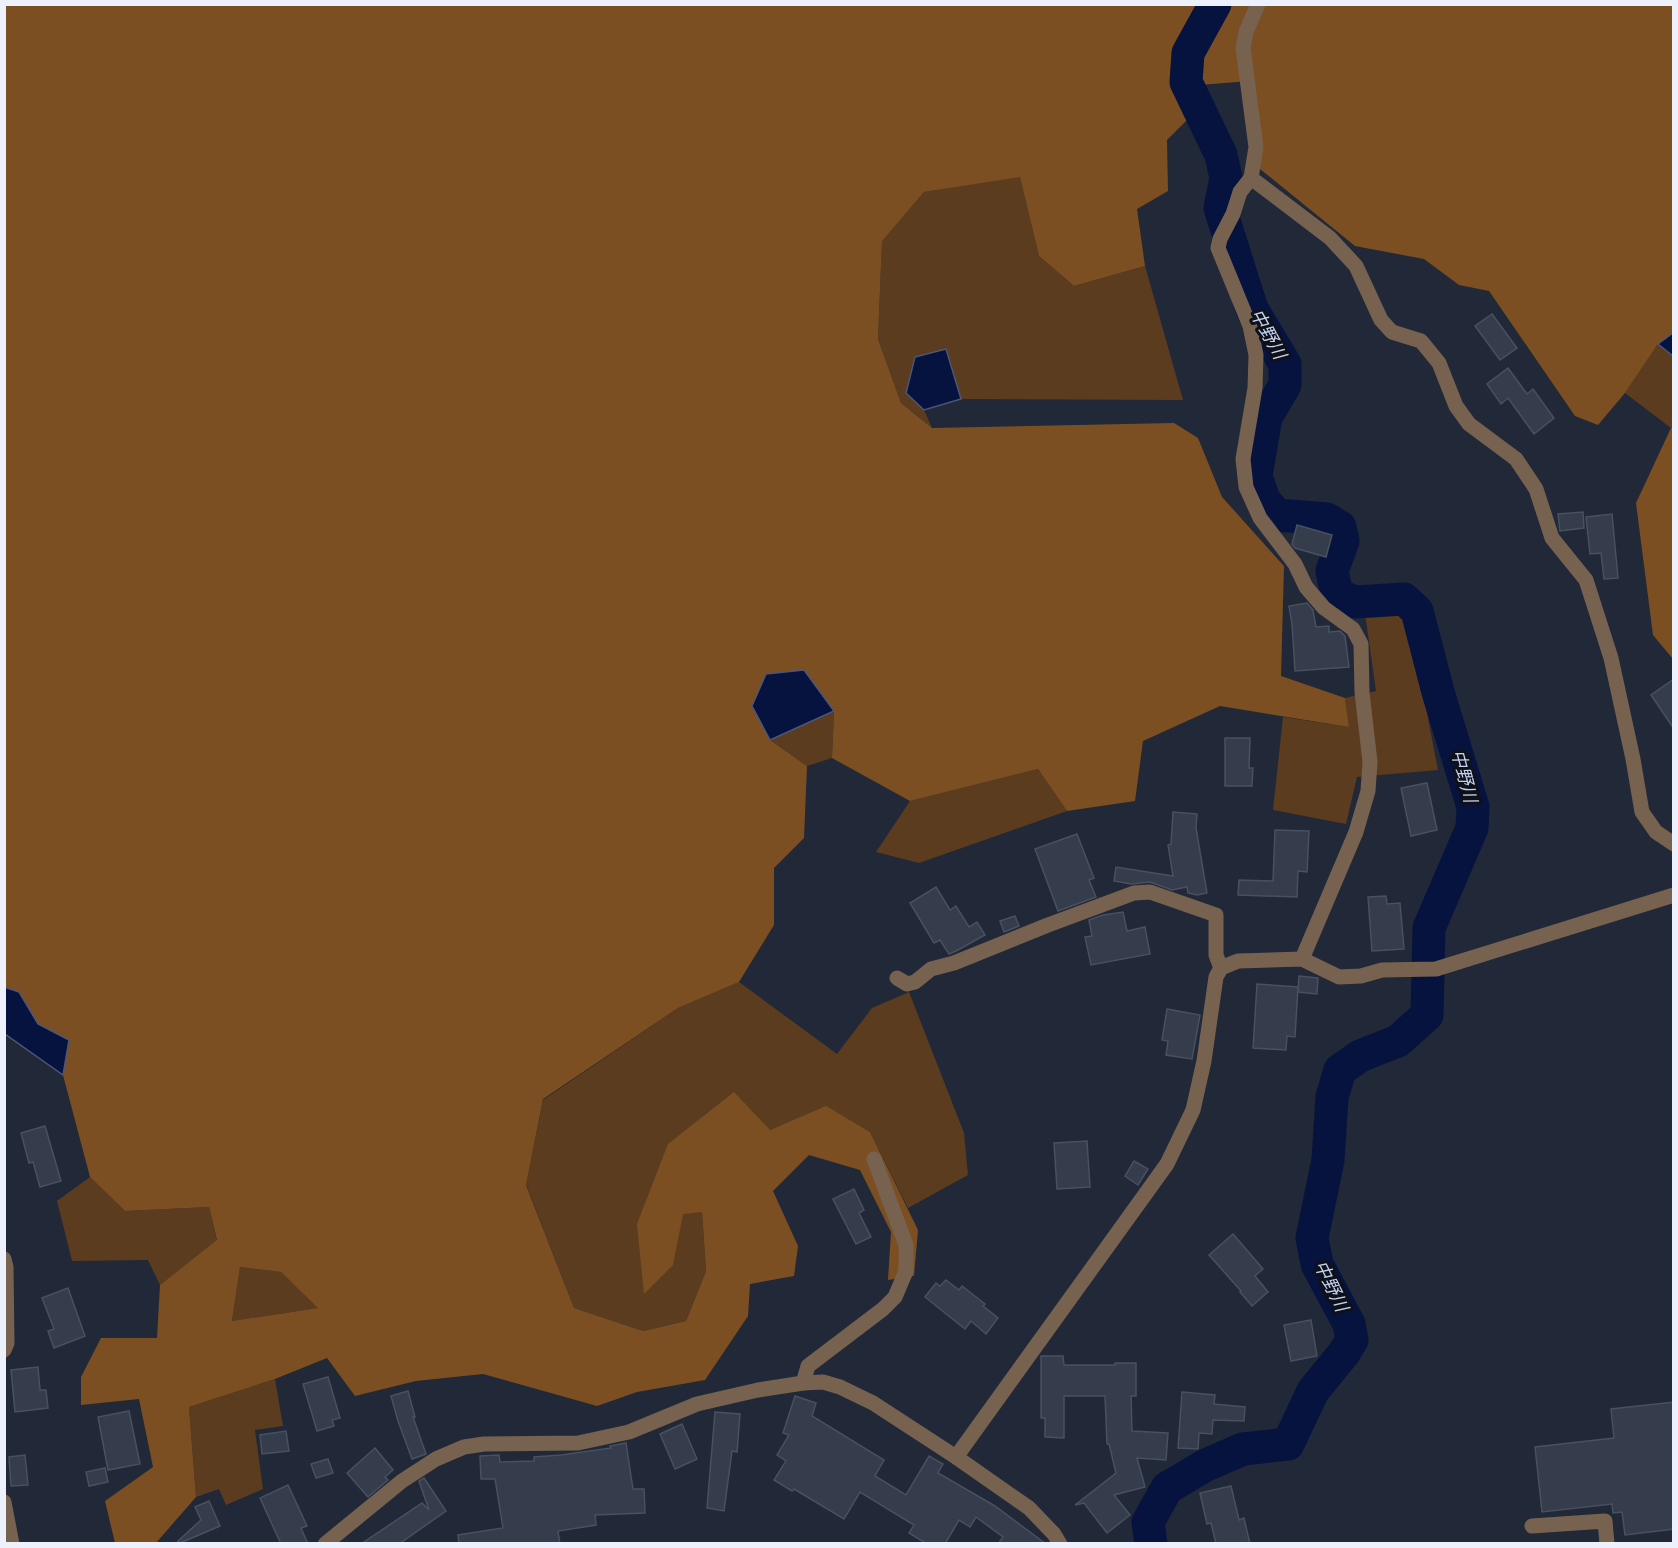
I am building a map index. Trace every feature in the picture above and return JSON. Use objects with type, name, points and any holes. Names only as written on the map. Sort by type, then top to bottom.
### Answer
[{"type":"street","points":[[1258,4],[1246,32],[1244,48],[1256,147],[1251,178],[1240,192],[1218,248],[1250,326],[1256,355],[1255,388],[1244,459],[1246,487],[1260,518],[1295,564],[1306,587],[1324,608],[1353,629],[1361,644],[1362,692],[1370,762],[1368,791],[1356,832],[1302,959]]},
{"type":"street","points":[[1251,178],[1330,238],[1356,266],[1381,320],[1392,332],[1421,341],[1439,363],[1456,406],[1469,424],[1516,459],[1536,489],[1552,538],[1586,580],[1611,658],[1642,812],[1656,832],[1674,844]]},
{"type":"street","points":[[897,978],[907,984],[915,982],[931,969],[954,963],[1134,893],[1150,892],[1216,915],[1216,955],[1221,968]]},
{"type":"street","points":[[956,1457],[1167,1164],[1193,1110],[1204,1061],[1216,977],[1221,968],[1238,961],[1302,959],[1339,977],[1361,976],[1382,970],[1436,969],[1674,895]]},
{"type":"street","points":[[803,1383],[808,1366],[883,1309],[895,1297],[906,1271],[906,1245],[874,1159]]},
{"type":"street","points":[[4,1259],[7,1332],[7,1343],[4,1350]]},
{"type":"street","points":[[326,1544],[402,1481],[436,1459],[464,1447],[484,1444],[578,1443],[629,1432],[697,1404],[758,1390],[823,1382],[840,1387],[873,1403],[956,1457],[1029,1508],[1054,1534],[1060,1544]]},
{"type":"street","points":[[4,1502],[12,1544]]},
{"type":"street","points":[[1532,1526],[1605,1521],[1607,1544]]},
{"type":"shaded area","points":[[4,5],[1673,5],[1673,333],[1658,344],[1625,393],[1598,425],[1575,416],[1489,291],[1459,285],[1424,259],[1355,246],[1260,169],[1250,81],[1199,85],[1187,120],[1167,140],[1168,191],[1137,209],[1145,266],[1074,286],[1039,256],[1020,177],[924,192],[882,241],[878,339],[901,403],[932,428],[1174,423],[1198,438],[1222,497],[1284,566],[1281,676],[1345,698],[1349,727],[1220,706],[1143,741],[1135,801],[1067,811],[1038,769],[910,801],[832,758],[834,711],[752,706],[770,740],[807,766],[804,838],[774,868],[774,925],[739,982],[678,1008],[543,1099],[526,1185],[574,1308],[643,1331],[686,1321],[706,1271],[702,1212],[683,1214],[673,1265],[644,1294],[637,1224],[668,1144],[734,1092],[770,1130],[826,1106],[870,1132],[918,1230],[914,1276],[888,1280],[891,1232],[860,1170],[809,1155],[773,1191],[798,1246],[794,1276],[750,1284],[748,1316],[705,1380],[637,1392],[597,1406],[483,1374],[416,1381],[355,1396],[327,1358],[275,1379],[189,1407],[196,1497],[156,1543],[115,1543],[105,1501],[153,1467],[139,1399],[81,1405],[81,1377],[101,1338],[157,1338],[160,1285],[217,1240],[209,1207],[125,1211],[90,1177],[63,1075],[69,1040],[38,1024],[19,992],[5,987]],"holes":[[[240,1267],[281,1272],[318,1308],[232,1321]]]},
{"type":"shaded area","points":[[1020,176],[1039,256],[1074,286],[1145,266],[1183,400],[961,399],[946,349],[906,392],[924,410],[932,428],[901,403],[878,339],[882,240],[924,192]]},
{"type":"shaded area","points":[[1673,333],[1673,356],[1658,344]]},
{"type":"shaded area","points":[[1658,344],[1673,356],[1673,426],[1671,428],[1625,393]]},
{"type":"shaded area","points":[[946,349],[961,399],[924,410],[906,393],[915,357]]},
{"type":"shaded area","points":[[1673,426],[1673,659],[1653,635],[1636,503]]},
{"type":"shaded area","points":[[1364,606],[1407,610],[1438,770],[1357,777],[1346,824],[1273,810],[1283,717],[1349,727],[1345,698],[1376,691]]},
{"type":"shaded area","points":[[804,670],[834,711],[770,740],[752,706],[766,674]]},
{"type":"shaded area","points":[[834,711],[832,758],[807,766],[770,740]]},
{"type":"shaded area","points":[[1038,769],[1067,811],[919,863],[876,852],[910,801]]},
{"type":"shaded area","points":[[739,982],[837,1054],[872,1008],[909,992],[964,1133],[968,1175],[908,1208],[870,1132],[826,1107],[770,1130],[702,1212],[706,1271],[686,1321],[643,1331],[574,1308],[526,1184],[543,1100],[678,1008]]},
{"type":"shaded area","points":[[4,987],[19,992],[38,1024],[69,1040],[63,1075],[5,1034]]},
{"type":"shaded area","points":[[90,1177],[125,1211],[209,1207],[217,1241],[160,1285],[148,1260],[72,1261],[57,1201]]},
{"type":"shaded area","points":[[240,1267],[281,1272],[319,1308],[232,1321]]},
{"type":"shaded area","points":[[275,1379],[283,1426],[255,1430],[263,1489],[226,1505],[219,1489],[196,1497],[189,1407]]},
{"type":"building","points":[[1492,314],[1517,348],[1500,360],[1475,326]]},
{"type":"building","points":[[1508,368],[1527,394],[1533,389],[1554,418],[1534,434],[1508,398],[1501,404],[1487,384]]},
{"type":"building","points":[[1583,512],[1584,528],[1560,531],[1558,514]]},
{"type":"building","points":[[1612,514],[1618,578],[1604,579],[1601,553],[1590,554],[1586,517]]},
{"type":"building","points":[[1297,525],[1332,535],[1326,557],[1295,548],[1292,544]]},
{"type":"building","points":[[1307,603],[1313,610],[1316,627],[1329,626],[1329,632],[1340,631],[1345,636],[1349,667],[1295,671],[1289,606]]},
{"type":"building","points":[[1674,679],[1674,729],[1651,695]]},
{"type":"building","points":[[1225,738],[1250,738],[1249,768],[1253,768],[1252,786],[1225,786]]},
{"type":"building","points":[[1427,783],[1437,830],[1411,836],[1401,788]]},
{"type":"building","points":[[1173,812],[1197,814],[1196,828],[1207,893],[1197,895],[1188,893],[1187,887],[1172,890],[1150,882],[1131,884],[1114,881],[1116,867],[1173,876],[1168,845],[1171,844]]},
{"type":"building","points":[[1275,830],[1309,831],[1307,872],[1298,871],[1297,897],[1238,895],[1239,880],[1273,881]]},
{"type":"building","points":[[1077,834],[1094,878],[1089,880],[1096,897],[1058,911],[1035,849]]},
{"type":"building","points":[[936,887],[950,910],[956,906],[969,927],[977,922],[985,935],[949,954],[940,940],[934,943],[910,903]]},
{"type":"building","points":[[1386,896],[1387,904],[1400,903],[1404,949],[1372,951],[1368,897]]},
{"type":"building","points":[[1123,912],[1127,931],[1145,927],[1150,954],[1091,965],[1085,937],[1092,936],[1089,920]]},
{"type":"building","points":[[1015,916],[1019,926],[1004,932],[1000,921]]},
{"type":"building","points":[[1299,976],[1318,978],[1317,994],[1298,992]]},
{"type":"building","points":[[1257,984],[1298,987],[1295,1037],[1287,1036],[1286,1050],[1253,1048]]},
{"type":"building","points":[[1167,1009],[1200,1015],[1192,1059],[1166,1055],[1168,1041],[1162,1040]]},
{"type":"building","points":[[45,1126],[61,1181],[40,1187],[33,1162],[29,1163],[21,1133]]},
{"type":"building","points":[[1087,1141],[1090,1187],[1057,1189],[1054,1143]]},
{"type":"building","points":[[1134,1161],[1148,1169],[1138,1185],[1125,1176]]},
{"type":"building","points":[[854,1189],[864,1210],[859,1213],[871,1237],[856,1244],[833,1199]]},
{"type":"building","points":[[1233,1234],[1263,1269],[1255,1276],[1268,1292],[1252,1306],[1209,1255]]},
{"type":"building","points":[[946,1280],[959,1290],[962,1286],[985,1304],[983,1306],[998,1318],[986,1334],[971,1321],[965,1329],[925,1297],[936,1283],[940,1286]]},
{"type":"building","points":[[68,1288],[85,1336],[54,1348],[48,1331],[54,1329],[42,1298]]},
{"type":"building","points":[[1311,1320],[1317,1356],[1291,1361],[1284,1325]]},
{"type":"building","points":[[1041,1356],[1063,1356],[1064,1365],[1136,1363],[1136,1396],[1131,1396],[1132,1431],[1168,1433],[1166,1460],[1137,1458],[1145,1487],[1114,1495],[1130,1515],[1107,1533],[1084,1503],[1075,1505],[1116,1473],[1109,1444],[1107,1444],[1105,1396],[1064,1396],[1064,1438],[1045,1437],[1045,1418],[1041,1418]]},
{"type":"building","points":[[38,1367],[40,1390],[46,1390],[48,1408],[15,1412],[11,1370]]},
{"type":"building","points":[[328,1377],[340,1418],[332,1420],[334,1426],[317,1431],[303,1384]]},
{"type":"building","points":[[408,1391],[415,1417],[413,1417],[426,1454],[412,1459],[391,1396]]},
{"type":"building","points":[[1182,1392],[1215,1395],[1214,1404],[1245,1407],[1244,1421],[1213,1420],[1212,1434],[1199,1433],[1198,1449],[1178,1448]]},
{"type":"building","points":[[795,1396],[816,1403],[812,1416],[884,1460],[875,1476],[906,1495],[929,1456],[943,1464],[938,1473],[995,1506],[1046,1544],[998,1544],[1003,1537],[976,1517],[970,1527],[959,1520],[945,1544],[927,1544],[909,1533],[914,1525],[860,1492],[844,1519],[794,1489],[792,1491],[774,1480],[786,1461],[777,1455],[789,1435],[783,1433]]},
{"type":"building","points":[[1674,1402],[1674,1529],[1625,1535],[1622,1512],[1613,1513],[1612,1504],[1542,1512],[1535,1447],[1614,1438],[1611,1409]]},
{"type":"building","points":[[129,1411],[140,1464],[108,1470],[98,1417]]},
{"type":"building","points":[[715,1412],[740,1414],[737,1452],[732,1451],[724,1511],[707,1508]]},
{"type":"building","points":[[682,1424],[697,1459],[675,1469],[660,1434]]},
{"type":"building","points":[[286,1431],[289,1451],[262,1454],[260,1435]]},
{"type":"building","points":[[626,1443],[633,1489],[644,1489],[645,1513],[595,1515],[596,1525],[558,1531],[560,1544],[459,1544],[458,1535],[503,1528],[495,1479],[481,1479],[480,1456],[499,1455],[500,1462],[534,1461],[534,1457],[611,1448],[610,1446]]},
{"type":"building","points":[[375,1448],[393,1470],[385,1477],[388,1480],[368,1497],[347,1473]]},
{"type":"building","points":[[25,1455],[28,1485],[11,1486],[9,1457]]},
{"type":"building","points":[[328,1459],[333,1473],[316,1478],[311,1464]]},
{"type":"building","points":[[105,1468],[108,1482],[89,1486],[86,1472]]},
{"type":"building","points":[[424,1478],[446,1511],[399,1544],[361,1544],[422,1503],[429,1510],[419,1481]]},
{"type":"building","points":[[288,1485],[307,1526],[301,1528],[308,1544],[281,1544],[260,1498]]},
{"type":"building","points":[[1231,1486],[1239,1520],[1244,1518],[1250,1544],[1216,1544],[1211,1523],[1207,1524],[1200,1493]]},
{"type":"building","points":[[209,1501],[220,1526],[180,1543],[178,1541],[201,1520],[195,1507]]},
{"type":"waterway","name":"中野川","points":[[1151,1544],[1148,1522],[1167,1488],[1206,1465],[1243,1449],[1288,1444],[1313,1391],[1352,1340],[1349,1324],[1317,1264],[1312,1238],[1328,1160],[1332,1097],[1340,1070],[1360,1056],[1398,1041],[1427,1015],[1429,928],[1472,828],[1473,807],[1438,692],[1417,611],[1404,599],[1355,602],[1337,595],[1332,571],[1343,541],[1340,527],[1327,519],[1277,515],[1264,500],[1256,476],[1266,417],[1285,385],[1285,364],[1252,309],[1220,208],[1226,178],[1221,155],[1186,82],[1188,53],[1215,4]]}]
